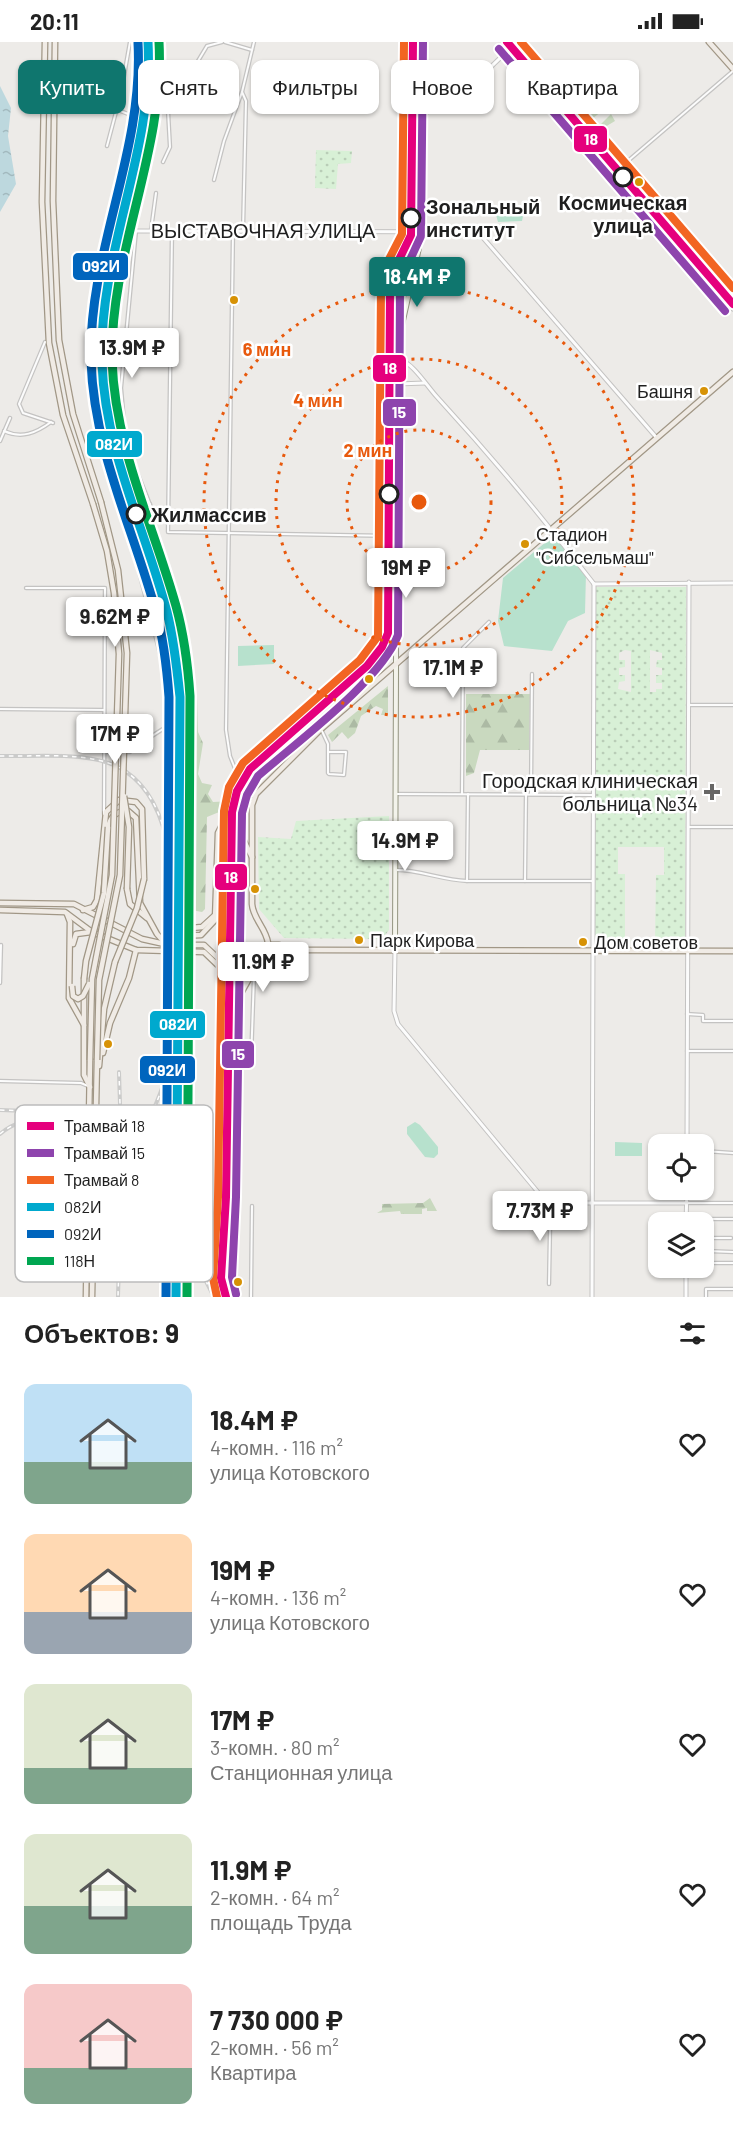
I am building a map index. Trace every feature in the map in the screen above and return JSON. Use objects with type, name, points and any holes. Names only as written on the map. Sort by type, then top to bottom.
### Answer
[{"type":"main road","points":[[45,42],[42,202],[49,343],[63,415],[107,551],[115,600],[119,654],[112,882],[92,979],[90,1088],[92,1105]]},
{"type":"main road","points":[[55,42],[53,201],[58,331],[73,414],[101,502],[118,570],[126,653],[119,883],[99,980],[93,1105]]},
{"type":"main road","points":[[395,950],[394,666],[397,384],[398,359],[420,231],[419,42]]},
{"type":"main road","points":[[709,42],[733,70]]},
{"type":"main road","points":[[270,960],[269,935],[252,908],[252,805],[259,791],[321,729],[733,372]]},
{"type":"main road","points":[[123,784],[129,827],[127,889],[130,904],[141,915],[152,921]]},
{"type":"main road","points":[[83,910],[93,907],[98,896],[104,820],[109,806],[119,800],[130,800],[140,806],[143,813],[144,879],[137,908],[115,963],[104,1009],[94,1105]]},
{"type":"main road","points":[[90,1088],[84,1075],[84,979],[86,961],[102,900],[108,827],[112,817],[119,812],[128,812],[136,818],[140,903],[152,921],[157,934],[167,945]]},
{"type":"main road","points":[[180,936],[206,932],[215,920],[219,829],[226,822],[234,823],[252,860]]},
{"type":"main road","points":[[237,1102],[239,1089],[240,836]]},
{"type":"main road","points":[[0,903],[74,904],[142,939],[167,945],[204,945],[236,972],[253,972],[265,964],[271,944]]},
{"type":"main road","points":[[180,929],[205,926],[212,920],[216,907]]},
{"type":"main road","points":[[0,910],[66,912],[92,932],[136,951],[204,952],[222,968],[234,985],[230,1287],[235,1297]]},
{"type":"main road","points":[[66,912],[70,922],[69,998],[84,1025]]},
{"type":"main road","points":[[92,932],[80,932],[74,936],[73,996],[81,998],[92,979]]},
{"type":"main road","points":[[271,944],[289,950],[733,951]]},
{"type":"main road","points":[[235,1297],[239,997],[252,976],[270,960],[289,950]]},
{"type":"main road","points":[[99,1070],[110,1023],[118,998],[129,978],[136,951]]},
{"type":"main road","points":[[222,968],[236,975],[252,976]]},
{"type":"main road","points":[[86,1297],[87,1282]]},
{"type":"main road","points":[[92,1282],[92,1297]]},
{"type":"street","points":[[126,65],[130,42]]},
{"type":"street","points":[[163,162],[170,147],[168,111],[207,46],[224,42],[252,50]]},
{"type":"street","points":[[214,180],[224,141],[242,92],[254,42]]},
{"type":"street","points":[[504,42],[733,309]]},
{"type":"street","points":[[419,115],[440,108],[459,96],[515,43],[733,296]]},
{"type":"street","points":[[615,172],[733,70]]},
{"type":"street","points":[[242,92],[246,102],[243,231]]},
{"type":"street","points":[[105,752],[130,752],[138,740],[152,736],[166,727],[165,688],[169,680],[161,618],[118,495],[102,435],[92,366],[99,263],[121,167],[137,126],[133,116],[126,113]]},
{"type":"street","points":[[107,146],[117,114]]},
{"type":"street","points":[[151,230],[156,193]]},
{"type":"street","points":[[233,230],[226,730],[230,756],[238,776]]},
{"type":"street","points":[[136,231],[121,388],[126,444],[150,504],[168,524]]},
{"type":"street","name":"ВЫСТАВОЧНАЯ УЛИЦА","points":[[136,231],[478,232],[656,437]]},
{"type":"street","points":[[172,231],[168,532],[229,535],[395,536]]},
{"type":"street","points":[[4,431],[18,436],[35,432],[52,422],[23,413],[19,404],[45,342]]},
{"type":"street","points":[[398,359],[412,369],[552,530],[594,584],[592,1297]]},
{"type":"street","points":[[397,384],[424,383]]},
{"type":"street","points":[[0,441],[10,418]]},
{"type":"street","points":[[140,508],[150,504]]},
{"type":"street","points":[[687,1134],[689,582]]},
{"type":"street","points":[[594,584],[733,583]]},
{"type":"street","points":[[26,588],[105,588],[107,595],[104,820]]},
{"type":"street","points":[[462,794],[463,648],[489,622]]},
{"type":"street","points":[[531,794],[532,674]]},
{"type":"street","points":[[688,705],[733,705]]},
{"type":"street","points":[[0,709],[104,710]]},
{"type":"street","points":[[321,729],[328,752],[329,774],[344,775],[346,752],[328,752]]},
{"type":"street","points":[[394,794],[594,795]]},
{"type":"street","points":[[467,881],[468,794]]},
{"type":"street","points":[[525,881],[526,794]]},
{"type":"street","points":[[688,827],[733,827]]},
{"type":"street","points":[[394,870],[413,870],[442,879],[467,881],[592,881]]},
{"type":"street","points":[[0,983],[1,945]]},
{"type":"street","points":[[395,950],[394,1011],[398,1024],[547,1203],[544,1220],[550,1229],[549,1284]]},
{"type":"street","points":[[251,1061],[252,976]]},
{"type":"street","points":[[687,1014],[703,1015],[703,1021],[733,1021]]},
{"type":"street","points":[[687,1051],[733,1051]]},
{"type":"street","points":[[0,1082],[81,1083],[90,1088]]},
{"type":"street","points":[[714,1151],[733,1153]]},
{"type":"street","points":[[547,1203],[733,1203]]},
{"type":"street","points":[[686,1212],[687,1203]]},
{"type":"street","points":[[251,1297],[252,1206]]},
{"type":"street","points":[[714,1220],[733,1219]]},
{"type":"street","points":[[714,1238],[731,1238]]},
{"type":"street","points":[[714,1251],[733,1252]]},
{"type":"street","points":[[714,1263],[733,1263]]},
{"type":"street","points":[[686,1278],[686,1297]]},
{"type":"street","points":[[706,1297],[706,1289],[733,1289]]},
{"type":"green space","points":[[591,114],[598,114],[592,119],[598,127],[611,114],[615,121],[600,130],[603,141],[586,120]]},
{"type":"green space","points":[[316,150],[352,151],[351,163],[338,164],[336,189],[315,188]]},
{"type":"green space","points":[[499,205],[522,208],[524,211],[522,221],[498,222],[495,211]]},
{"type":"green space","name":"Стадион \"Сибсельмаш\"","points":[[553,536],[586,573],[585,613],[568,621],[552,651],[504,646],[498,621],[503,578]]},
{"type":"green space","points":[[595,587],[686,587],[685,941],[594,940]],"holes":[[[625,650],[631,651],[631,692],[618,689],[619,682],[625,681],[625,675],[619,675],[619,668],[625,667],[625,660],[619,660],[619,653]],[[650,650],[662,653],[662,660],[657,660],[656,667],[662,668],[662,675],[656,675],[656,683],[662,683],[662,689],[650,692]],[[618,847],[664,847],[664,875],[656,875],[655,940],[625,940],[625,874],[618,874]]]},
{"type":"green space","points":[[274,645],[274,664],[238,666],[238,646]]},
{"type":"green space","points":[[388,686],[388,715],[381,715],[383,709],[376,706],[361,716],[355,733],[348,739],[342,732],[332,742],[328,735]]},
{"type":"green space","points":[[466,694],[530,694],[529,750],[480,750],[474,773],[466,776]]},
{"type":"green space","points":[[192,695],[197,698],[198,732],[203,743],[198,774],[202,783],[212,785],[208,794],[213,802],[232,801],[229,808],[207,817],[205,909],[202,912],[186,909],[188,696]]},
{"type":"green space","points":[[389,816],[389,930],[382,939],[284,938],[259,909],[258,837],[291,839],[296,821]]},
{"type":"green space","points":[[415,1122],[438,1147],[438,1154],[434,1158],[425,1157],[407,1134],[407,1127]]},
{"type":"green space","points":[[615,1142],[642,1143],[642,1156],[615,1156]]},
{"type":"green space","points":[[430,1198],[437,1211],[427,1211],[427,1208],[422,1209],[422,1214],[401,1214],[400,1211],[377,1213],[382,1210],[382,1204],[423,1203]]},
{"type":"water","points":[[0,86],[11,108],[8,136],[16,184],[0,212]]},
{"type":"railway","points":[[138,569],[168,686],[165,821]]},
{"type":"railway","points":[[0,756],[82,757],[112,764],[125,771],[144,789],[158,812],[166,838],[171,867],[173,927],[170,1056],[155,1105]]},
{"type":"railway","points":[[174,1063],[176,1105]]},
{"type":"railway","points":[[119,1072],[120,1105]]},
{"type":"railway","points":[[0,1110],[15,1111]]},
{"type":"railway","points":[[0,1134],[15,1125]]},
{"type":"railway","points":[[118,1282],[118,1297]]},
{"type":"railway","points":[[206,1282],[214,1297]]},
{"type":"tram line","name":"8","points":[[217,1297],[213,1278],[218,1197],[224,811],[229,787],[243,763],[360,660],[378,636],[381,289],[385,267],[402,234],[404,42]]},
{"type":"tram line","name":"18","points":[[226,1297],[221,1278],[226,1197],[232,812],[237,791],[250,769],[367,666],[382,647],[388,633],[390,290],[393,272],[411,235],[413,42]]},
{"type":"tram line","name":"15","points":[[236,1294],[232,1277],[236,1197],[242,813],[247,795],[258,776],[357,690],[389,653],[398,635],[400,291],[403,275],[421,236],[423,42]]},
{"type":"tram line","name":"18","points":[[507,42],[733,304]]},
{"type":"tram line","name":"8","points":[[521,42],[733,288]]},
{"type":"tram line","name":"15","points":[[499,49],[725,311]]},
{"type":"transit line","name":"082И","points":[[148,42],[148,83],[143,123],[108,282],[103,322],[102,363],[110,428],[127,489],[167,612],[180,697],[177,1105]]},
{"type":"transit line","name":"118Н","points":[[159,42],[159,82],[154,122],[119,280],[112,360],[120,424],[176,606],[187,662],[190,696],[188,1105]]},
{"type":"transit line","name":"092И","points":[[138,43],[138,83],[133,123],[98,281],[92,321],[91,361],[99,426],[116,489],[156,612],[166,665],[169,697],[167,1105]]},
{"type":"transit line","name":"092И","points":[[166,1282],[166,1297]]},
{"type":"transit line","name":"082И","points":[[176,1282],[176,1297]]},
{"type":"transit line","name":"118Н","points":[[187,1282],[187,1297]]},
{"type":"place","name":"Космическая улица","points":[[623,177]]},
{"type":"place","name":"Зональный институт","points":[[411,218]]},
{"type":"place","name":"Башня","points":[[704,391]]},
{"type":"place","name":"Жилмассив","points":[[136,514]]},
{"type":"place","name":"Стадион \"Сибсельмаш\"","points":[[525,544]]},
{"type":"place","name":"Городская клиническая больница №34","points":[[712,792]]},
{"type":"place","name":"Парк Кирова","points":[[359,940]]},
{"type":"place","name":"Дом советов","points":[[583,942]]}]
